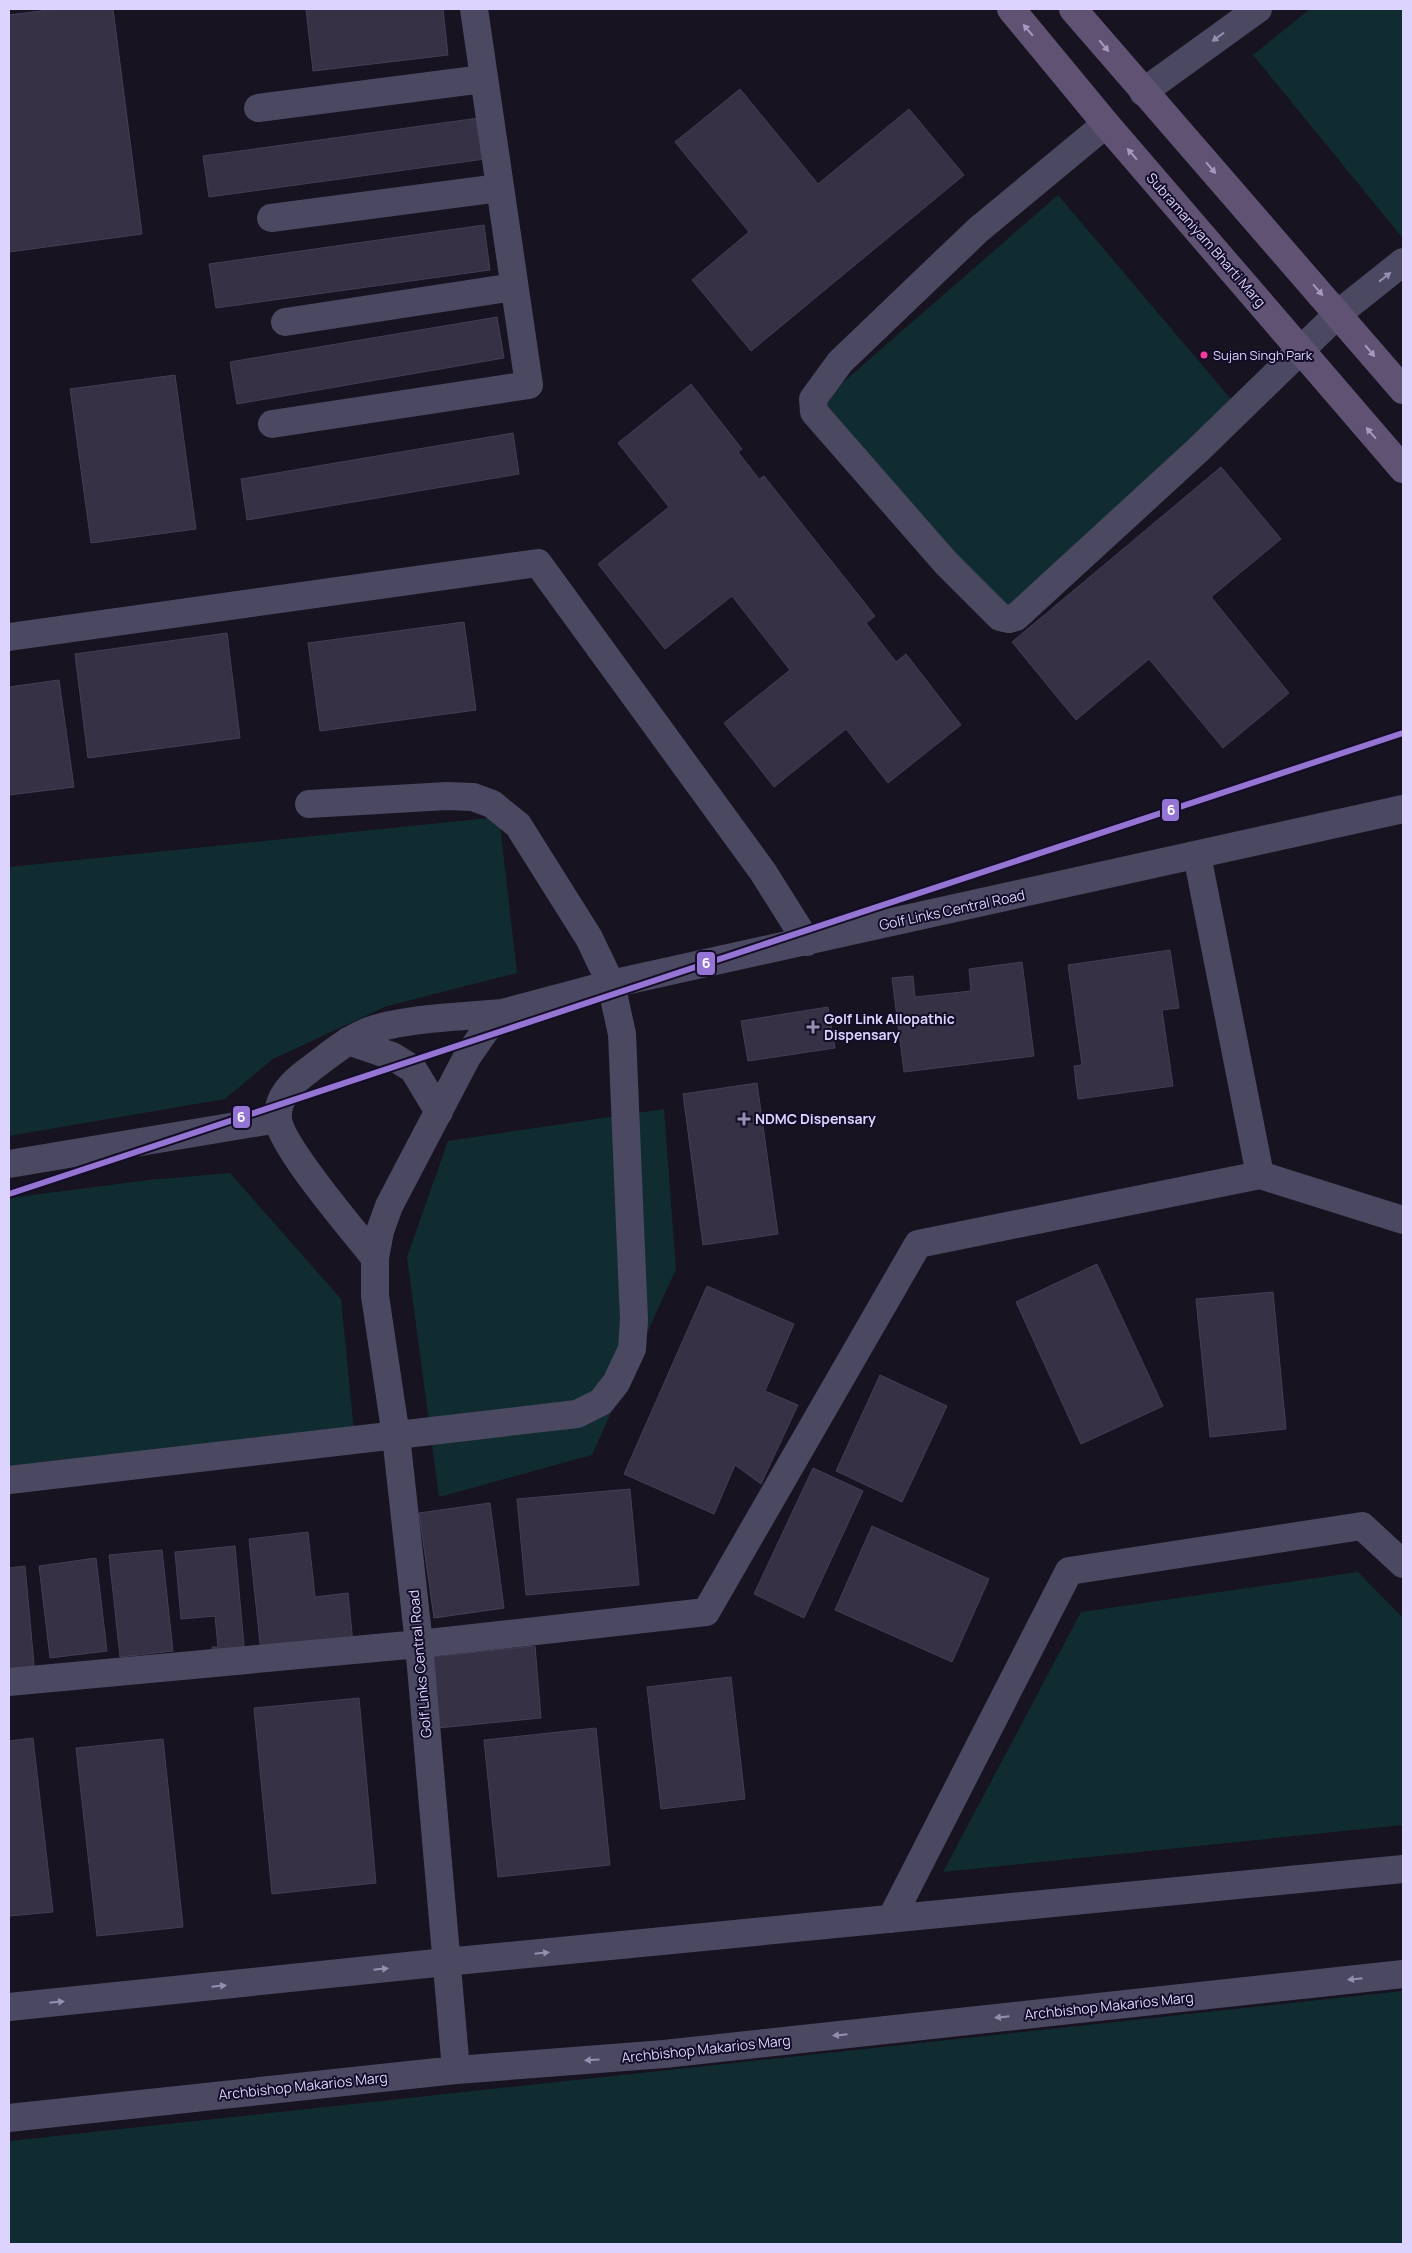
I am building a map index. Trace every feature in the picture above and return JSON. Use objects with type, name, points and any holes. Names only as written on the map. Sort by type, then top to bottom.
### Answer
[{"type":"main road","name":"Subramaniyam Bharti Marg","points":[[1011,9],[1106,124],[1403,470]]},
{"type":"main road","points":[[1072,9],[1403,390]]},
{"type":"street","points":[[272,424],[528,385],[474,9]]},
{"type":"street","points":[[1143,92],[1258,9]]},
{"type":"street","points":[[258,108],[483,79]]},
{"type":"street","points":[[1106,124],[978,230],[840,362],[813,399],[814,412],[946,562],[1000,617],[1009,619],[1016,617],[1198,450],[1338,313],[1403,262]]},
{"type":"street","points":[[271,218],[499,188]]},
{"type":"street","points":[[285,322],[514,287]]},
{"type":"street","points":[[9,637],[538,563],[762,872],[807,942]]},
{"type":"street","points":[[9,1480],[576,1414],[601,1402],[616,1383],[632,1349],[634,1320],[622,1034],[611,984],[589,938],[518,825],[492,804],[473,797],[447,796],[310,804]]},
{"type":"street","name":"Golf Links Central Road","points":[[278,1118],[282,1097],[294,1081],[348,1042],[368,1032],[394,1024],[502,1014],[611,984],[1403,809]]},
{"type":"street","points":[[1197,855],[1260,1175]]},
{"type":"street","name":"Golf Links Central Road","points":[[456,2070],[419,1644],[396,1436],[375,1296],[375,1258],[380,1231],[389,1206],[467,1057],[485,1031],[502,1014]]},
{"type":"street","points":[[348,1042],[392,1056],[413,1070],[439,1112]]},
{"type":"street","points":[[9,1164],[278,1118],[288,1146],[375,1258]]},
{"type":"street","points":[[9,1682],[419,1644],[706,1612],[918,1244],[1260,1175],[1403,1220]]},
{"type":"street","points":[[891,1919],[1069,1571],[1362,1526],[1403,1564]]},
{"type":"street","points":[[9,2007],[446,1962],[1403,1870]]},
{"type":"street","name":"Archbishop Makarios Marg","points":[[9,2118],[456,2070],[674,2053],[1403,1974]]},
{"type":"green space","points":[[1310,9],[1403,9],[1403,234],[1401,236],[1253,55]]},
{"type":"green space","points":[[1058,195],[1247,418],[995,627],[817,405]]},
{"type":"green space","points":[[499,817],[517,973],[387,1006],[273,1059],[225,1099],[9,1136],[9,867]]},
{"type":"green space","points":[[664,1109],[676,1269],[592,1455],[439,1497],[407,1257],[448,1141]]},
{"type":"green space","points":[[230,1173],[341,1299],[354,1431],[9,1475],[9,1198],[149,1180]]},
{"type":"green space","points":[[1358,1572],[1403,1618],[1403,1825],[943,1872],[1081,1612]]},
{"type":"green space","points":[[1403,1991],[1403,2244],[9,2244],[9,2141]]},
{"type":"building","points":[[56,9],[113,9],[142,234],[9,252],[9,15]]},
{"type":"building","points":[[306,9],[443,9],[448,55],[313,71]]},
{"type":"building","points":[[740,89],[818,184],[909,109],[964,175],[751,351],[692,280],[749,232],[675,142]]},
{"type":"building","points":[[479,118],[485,159],[209,197],[203,156]]},
{"type":"building","points":[[484,225],[490,270],[216,308],[209,264]]},
{"type":"building","points":[[497,317],[504,358],[237,404],[230,362]]},
{"type":"building","points":[[175,375],[196,529],[91,543],[70,389]]},
{"type":"building","points":[[691,384],[742,449],[738,452],[759,479],[764,476],[875,616],[866,623],[896,662],[906,654],[961,725],[888,783],[846,729],[774,787],[724,723],[790,670],[732,596],[665,649],[598,564],[669,507],[618,443]]},
{"type":"building","points":[[513,433],[519,474],[247,520],[241,479]]},
{"type":"building","points":[[1221,467],[1281,539],[1211,597],[1289,693],[1223,748],[1149,659],[1076,720],[1012,642]]},
{"type":"building","points":[[464,622],[476,710],[320,731],[308,643]]},
{"type":"building","points":[[227,633],[240,738],[88,758],[75,654]]},
{"type":"building","points":[[59,680],[74,787],[9,795],[9,687]]},
{"type":"building","points":[[1170,950],[1179,1008],[1162,1010],[1173,1086],[1078,1099],[1074,1066],[1082,1065],[1068,965]]},
{"type":"building","points":[[1022,962],[1034,1056],[904,1072],[892,978],[913,976],[915,997],[971,991],[969,969]]},
{"type":"building","points":[[828,1007],[835,1048],[748,1061],[741,1021]]},
{"type":"building","points":[[757,1083],[778,1234],[703,1245],[683,1094]]},
{"type":"building","points":[[1097,1264],[1163,1406],[1081,1444],[1016,1302]]},
{"type":"building","points":[[707,1286],[794,1324],[765,1391],[798,1405],[761,1484],[735,1465],[714,1514],[624,1474]]},
{"type":"building","points":[[1273,1292],[1286,1429],[1210,1437],[1196,1299]]},
{"type":"building","points":[[880,1375],[947,1406],[902,1502],[836,1471]]},
{"type":"building","points":[[813,1468],[863,1491],[804,1618],[754,1594]]},
{"type":"building","points":[[630,1489],[639,1585],[526,1595],[517,1499]]},
{"type":"building","points":[[490,1503],[504,1608],[434,1618],[419,1513]]},
{"type":"building","points":[[872,1526],[989,1579],[952,1662],[835,1610]]},
{"type":"building","points":[[308,1532],[315,1597],[348,1593],[353,1644],[261,1653],[249,1539]]},
{"type":"building","points":[[235,1546],[245,1657],[213,1660],[212,1647],[218,1647],[215,1616],[181,1619],[175,1552]]},
{"type":"building","points":[[162,1550],[173,1651],[120,1657],[109,1555]]},
{"type":"building","points":[[96,1558],[107,1651],[50,1658],[39,1566]]},
{"type":"building","points":[[25,1566],[35,1675],[9,1677],[9,1568]]},
{"type":"building","points":[[535,1646],[541,1718],[438,1728],[431,1657]]},
{"type":"building","points":[[731,1677],[745,1799],[661,1809],[647,1687]]},
{"type":"building","points":[[359,1698],[376,1883],[272,1894],[254,1708]]},
{"type":"building","points":[[596,1728],[610,1865],[498,1877],[484,1740]]},
{"type":"building","points":[[33,1738],[53,1912],[9,1916],[9,1741]]},
{"type":"building","points":[[163,1739],[183,1927],[97,1936],[76,1748]]},
{"type":"transit line","name":"6","points":[[9,1194],[1403,733]]},
{"type":"place","name":"Sujan Singh Park","points":[[1204,355]]},
{"type":"place","name":"Golf Link Allopathic Dispensary","points":[[813,1027]]},
{"type":"place","name":"NDMC Dispensary","points":[[744,1119]]}]
